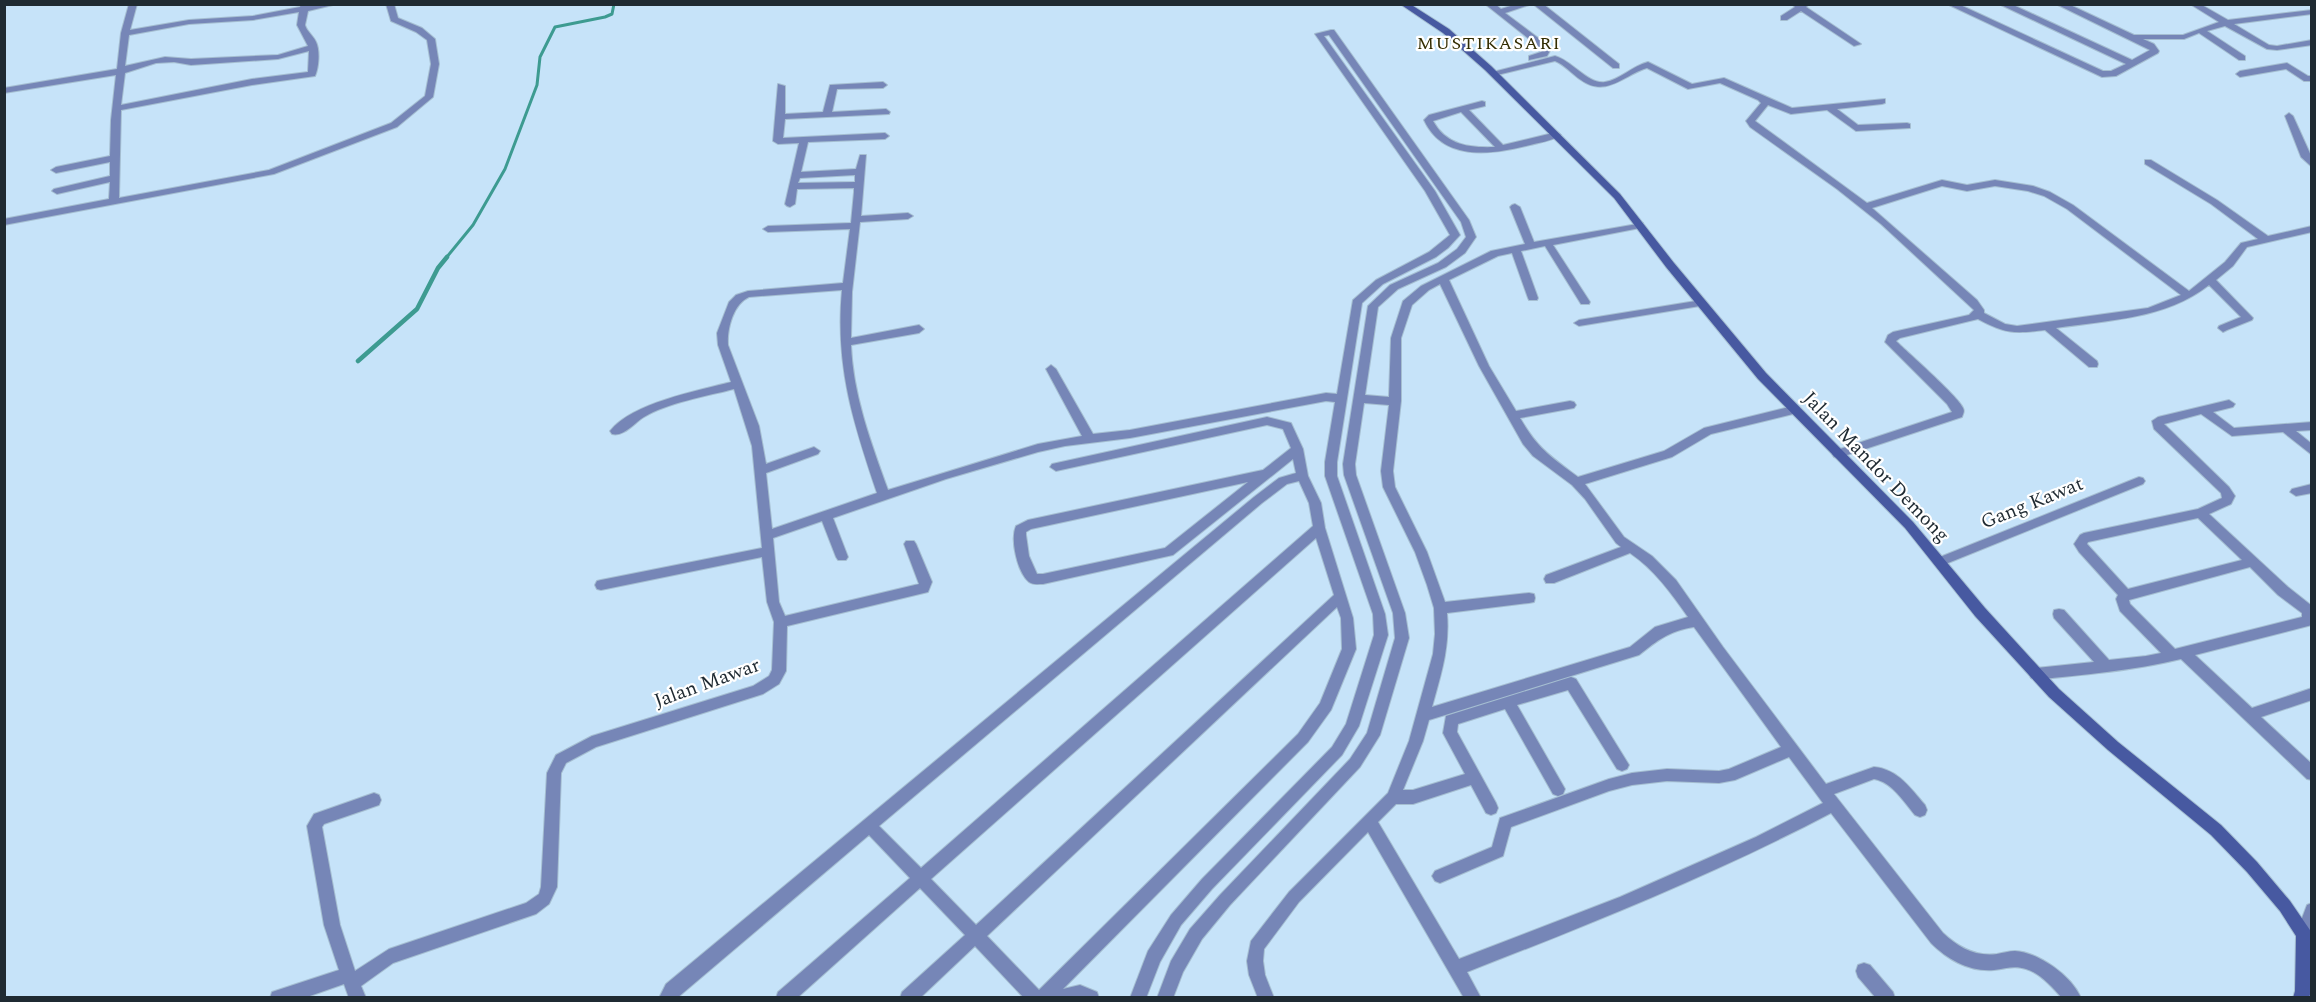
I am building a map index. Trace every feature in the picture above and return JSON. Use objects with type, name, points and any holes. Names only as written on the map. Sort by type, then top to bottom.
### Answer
[{"type":"main road","name":"Jalan Mandor Demong","points":[[1404,4],[1446,31],[1491,71],[1557,135],[1593,175],[1617,195],[1670,265],[1793,410],[1909,525],[1980,612],[2036,674],[2106,739],[2216,830],[2252,867],[2285,906],[2304,934]]},
{"type":"main road","points":[[2304,934],[2305,994]]},
{"type":"street","points":[[114,200],[117,108],[125,33],[133,4]]},
{"type":"street","points":[[125,33],[189,22],[333,4]]},
{"type":"street","points":[[4,222],[272,172],[377,134],[406,117],[429,97],[435,52],[431,39],[394,19],[390,4]]},
{"type":"street","points":[[1489,4],[1547,49],[1547,52],[1491,71]]},
{"type":"street","points":[[1499,12],[1528,4]]},
{"type":"street","points":[[1537,4],[1616,66]]},
{"type":"street","points":[[1951,4],[2096,72],[2109,75],[2154,53],[2155,49],[2132,37],[2060,4]]},
{"type":"street","points":[[2003,4],[2133,64]]},
{"type":"street","points":[[2194,4],[2267,47],[2277,48],[2312,42]]},
{"type":"street","points":[[1784,18],[1800,6],[1857,44]]},
{"type":"street","points":[[117,108],[314,72],[313,47],[301,25],[305,7]]},
{"type":"street","points":[[2132,37],[2184,37],[2226,23],[2312,12]]},
{"type":"street","points":[[2200,30],[2242,58]]},
{"type":"street","points":[[1138,998],[1154,957],[1176,920],[1207,884],[1337,751],[1353,726],[1381,635],[1375,604],[1331,476],[1331,462],[1357,302],[1364,292],[1382,279],[1430,257],[1447,246],[1455,235],[1437,190],[1331,33],[1319,34],[1437,190],[1466,222],[1471,237],[1461,251],[1442,265],[1394,287],[1373,306],[1349,464],[1350,476],[1399,613],[1402,638],[1373,735],[1356,763],[1225,900],[1196,934],[1177,967],[1165,998]]},
{"type":"street","points":[[4,91],[180,59],[190,62],[278,57],[313,47]]},
{"type":"street","points":[[1491,71],[1555,58],[1564,61],[1591,83],[1603,86],[1648,65],[1691,87],[1721,80],[1791,111],[1882,101]]},
{"type":"street","points":[[2240,74],[2287,66],[2307,79],[2312,78]]},
{"type":"street","points":[[827,114],[833,87],[883,85]]},
{"type":"street","points":[[781,86],[778,141],[885,136]]},
{"type":"street","points":[[1765,101],[1750,121],[1864,207],[1973,302],[1978,314]]},
{"type":"street","points":[[1482,104],[1429,118],[1429,123],[1443,141],[1469,152],[1501,148],[1557,135]]},
{"type":"street","points":[[1829,107],[1856,128],[1907,126]]},
{"type":"street","points":[[1463,109],[1501,148]]},
{"type":"street","points":[[781,117],[885,112]]},
{"type":"street","points":[[2289,116],[2306,157],[2312,165]]},
{"type":"street","points":[[790,204],[804,141]]},
{"type":"street","points":[[863,157],[848,286],[845,343],[851,387],[884,496]]},
{"type":"street","points":[[56,170],[114,158]]},
{"type":"street","points":[[2148,162],[2214,202],[2266,240]]},
{"type":"street","points":[[795,175],[860,172]]},
{"type":"street","points":[[57,191],[114,178]]},
{"type":"street","points":[[1864,207],[1942,183],[1966,188],[1995,183],[2030,188],[2047,194],[2070,207],[2189,296]]},
{"type":"street","points":[[793,186],[860,185]]},
{"type":"street","points":[[1515,207],[1531,246]]},
{"type":"street","points":[[768,229],[855,223],[908,216]]},
{"type":"street","points":[[1266,998],[1257,975],[1255,961],[1257,946],[1294,897],[1394,797],[1410,759],[1424,716],[1440,654],[1442,634],[1440,608],[1421,552],[1389,487],[1387,460],[1395,401],[1396,338],[1407,303],[1443,279],[1488,255],[1641,225]]},
{"type":"street","points":[[1978,314],[2010,330],[2150,310],[2189,296],[2229,264],[2244,245],[2312,229]]},
{"type":"street","points":[[1548,244],[1585,302]]},
{"type":"street","points":[[1515,248],[1533,298]]},
{"type":"street","points":[[1443,279],[1484,366],[1511,416],[1537,453],[1576,482],[1589,496],[1608,526],[1630,548],[1655,566],[1672,584],[1823,792],[1949,951],[1976,963],[2016,959],[2031,963],[2057,980],[2073,998]]},
{"type":"street","points":[[2210,280],[2248,318],[2223,328]]},
{"type":"street","name":"Jalan Mawar","points":[[278,998],[350,979],[390,957],[531,909],[544,899],[549,887],[554,773],[561,759],[592,742],[732,699],[758,690],[774,680],[779,671],[781,622],[773,602],[761,470],[753,426],[726,355],[722,333],[735,300],[748,294],[848,286]]},
{"type":"street","points":[[1579,323],[1702,303]]},
{"type":"street","points":[[1838,454],[1958,414],[1958,409],[1951,401],[1890,342],[1898,335],[1972,318],[1978,314]]},
{"type":"street","points":[[2046,325],[2093,364]]},
{"type":"street","points":[[845,343],[919,329]]},
{"type":"street","points":[[1051,369],[1089,438]]},
{"type":"street","points":[[616,431],[639,414],[653,408],[737,384]]},
{"type":"street","points":[[767,535],[996,460],[1065,442],[1130,434],[1326,398],[1341,398]]},
{"type":"street","points":[[1359,399],[1395,401]]},
{"type":"street","points":[[2126,596],[2083,549],[2080,544],[2082,540],[2200,513],[2227,501],[2229,496],[2225,489],[2157,423],[2229,404]]},
{"type":"street","points":[[1511,416],[1570,405]]},
{"type":"street","points":[[1576,482],[1668,454],[1708,431],[1793,410]]},
{"type":"street","points":[[2203,410],[2232,432],[2312,426]]},
{"type":"street","points":[[1042,998],[1303,738],[1326,706],[1349,649],[1347,618],[1319,528],[1315,503],[1302,476],[1298,449],[1287,426],[1267,422],[1056,467]]},
{"type":"street","points":[[2285,428],[2312,451]]},
{"type":"street","points":[[1268,472],[1028,525],[1020,529],[1018,536],[1029,574],[1034,579],[1043,579],[1168,552],[1298,449]]},
{"type":"street","points":[[761,470],[814,452]]},
{"type":"street","points":[[666,998],[672,990],[1270,490],[1283,481],[1302,476]]},
{"type":"street","name":"Gang Kawat","points":[[1939,562],[2139,481]]},
{"type":"street","points":[[2296,492],[2312,488]]},
{"type":"street","points":[[2036,674],[2128,666],[2310,623],[2309,611],[2200,513]]},
{"type":"street","points":[[826,516],[842,557]]},
{"type":"street","points":[[784,998],[1319,528]]},
{"type":"street","points":[[781,622],[924,588],[926,582],[910,544]]},
{"type":"street","points":[[1550,579],[1630,548]]},
{"type":"street","points":[[601,585],[769,551]]},
{"type":"street","points":[[1168,552],[1182,563]]},
{"type":"street","points":[[2252,562],[2122,599],[2125,606],[2312,774]]},
{"type":"street","points":[[908,998],[1340,597]]},
{"type":"street","points":[[1440,608],[1529,598]]},
{"type":"street","points":[[1375,604],[1395,601]]},
{"type":"street","points":[[2059,614],[2107,667]]},
{"type":"street","points":[[1424,716],[1634,651],[1660,631],[1679,624],[1699,621]]},
{"type":"street","points":[[1491,808],[1450,733],[1451,720],[1571,684],[1622,765]]},
{"type":"street","points":[[2249,715],[2312,694]]},
{"type":"street","points":[[1508,702],[1558,789]]},
{"type":"street","points":[[1440,876],[1498,851],[1505,823],[1609,785],[1652,776],[1719,777],[1730,775],[1792,750]]},
{"type":"street","points":[[1823,792],[1874,773],[1881,773],[1889,777],[1920,810]]},
{"type":"street","points":[[1394,797],[1413,797],[1474,777]]},
{"type":"street","points":[[358,998],[332,925],[314,826],[319,819],[374,800]]},
{"type":"street","points":[[1457,968],[1624,903],[1761,842],[1833,805]]},
{"type":"street","points":[[1283,806],[1301,820]]},
{"type":"street","points":[[1370,820],[1473,998]]},
{"type":"street","points":[[869,825],[1036,998]]},
{"type":"street","points":[[2304,934],[2312,910]]},
{"type":"street","points":[[1864,971],[1887,998]]},
{"type":"street","points":[[1056,998],[1080,993],[1091,998]]},
{"type":"waterway","points":[[446,258],[473,225],[505,169],[537,85],[540,57],[555,27],[605,17],[612,14],[614,4]]},
{"type":"waterway","points":[[358,361],[417,309],[438,268],[447,257]]},
{"type":"district","name":"MUSTIKASARI","points":[[1489,43]]}]
